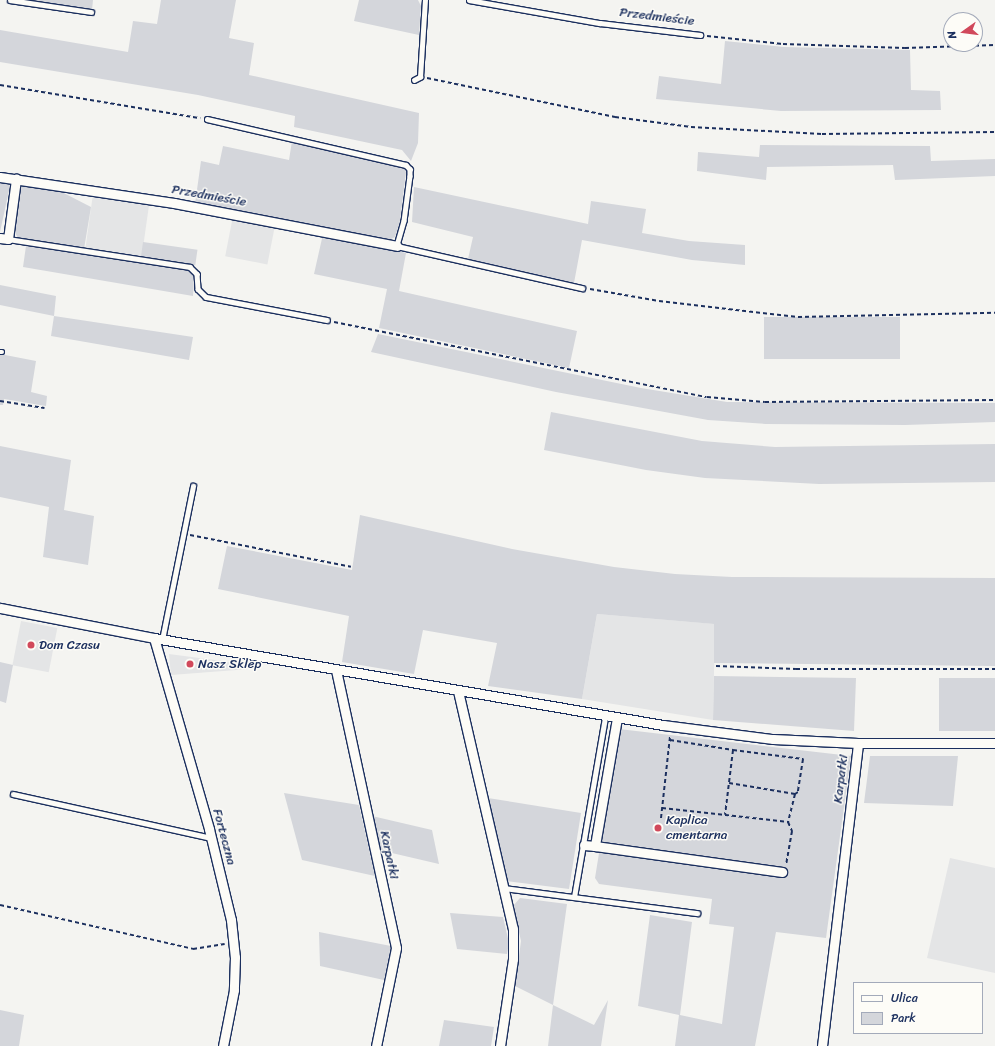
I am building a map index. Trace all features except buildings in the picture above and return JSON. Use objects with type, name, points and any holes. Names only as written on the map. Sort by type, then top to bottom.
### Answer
[{"type":"street","name":"Przedmieście","points":[[0,177],[174,203],[397,246]]},
{"type":"street","points":[[4,239],[16,179]]},
{"type":"street","name":"Karpatki","points":[[0,608],[158,639],[605,717],[774,740],[858,743],[822,1046]]},
{"type":"street","name":"Forteczna","points":[[158,639],[227,899],[234,942],[234,990],[223,1046]]},
{"type":"street","name":"Karpatki","points":[[336,670],[396,948],[376,1046]]},
{"type":"street","points":[[458,691],[504,888],[514,943],[500,1046]]},
{"type":"street","points":[[595,846],[617,718]]},
{"type":"street","points":[[858,743],[995,742]]},
{"type":"street","points":[[584,845],[782,872]]},
{"type":"lane","points":[[10,0],[91,12]]},
{"type":"lane","points":[[414,80],[420,77],[425,0]]},
{"type":"lane","name":"Przedmieście","points":[[469,0],[600,23],[700,35]]},
{"type":"lane","points":[[207,119],[406,165],[410,169],[410,176],[404,221],[397,246]]},
{"type":"lane","points":[[4,239],[190,266],[197,274],[198,289],[206,297],[327,320]]},
{"type":"lane","name":"Przedmieście","points":[[397,246],[582,288]]},
{"type":"lane","name":"Forteczna","points":[[158,639],[183,534],[192,486]]},
{"type":"lane","points":[[574,897],[605,717]]},
{"type":"lane","points":[[13,794],[211,838]]},
{"type":"lane","points":[[504,888],[696,913]]},
{"type":"path","points":[[700,35],[783,44],[905,48],[995,45]]},
{"type":"path","points":[[420,77],[615,117],[692,127],[822,134],[995,132]]},
{"type":"path","points":[[0,85],[207,119]]},
{"type":"path","points":[[582,288],[659,301],[798,317],[995,313]]},
{"type":"path","points":[[327,320],[707,397],[772,402],[995,400]]},
{"type":"path","points":[[0,401],[44,408]]},
{"type":"path","points":[[183,534],[351,567]]},
{"type":"path","points":[[716,666],[796,669],[995,669]]},
{"type":"path","points":[[661,818],[670,740],[803,759],[798,792],[795,794],[788,822],[792,832],[788,860],[782,872]]},
{"type":"path","points":[[724,815],[733,750]]},
{"type":"path","points":[[729,783],[795,794]]},
{"type":"path","points":[[662,808],[788,822]]},
{"type":"path","points":[[0,905],[193,949],[234,942]]},
{"type":"shaded area","points":[[93,194],[149,202],[142,257],[85,249]]},
{"type":"shaded area","points":[[233,216],[275,224],[267,264],[225,256]]},
{"type":"shaded area","points":[[597,614],[715,624],[713,720],[582,699]]},
{"type":"shaded area","points":[[21,621],[57,628],[49,672],[12,665]]},
{"type":"shaded area","points":[[169,654],[259,666],[261,668],[171,675]]},
{"type":"shaded area","points":[[950,858],[995,868],[995,973],[927,958]]},
{"type":"green space","points":[[28,0],[93,0],[92,10]]},
{"type":"green space","points":[[161,0],[236,0],[229,38],[254,43],[249,75],[419,113],[418,143],[411,161],[402,150],[294,127],[295,116],[198,95],[0,62],[0,30],[128,52],[133,21],[157,24]]},
{"type":"green space","points":[[359,0],[418,0],[421,6],[419,35],[354,21]]},
{"type":"green space","points":[[725,41],[784,47],[910,50],[911,90],[940,91],[941,110],[781,111],[656,99],[659,76],[721,84]]},
{"type":"green space","points":[[292,141],[402,166],[406,172],[400,221],[395,237],[387,241],[195,204],[201,161],[219,165],[223,146],[289,160]]},
{"type":"green space","points":[[760,145],[930,146],[931,161],[995,159],[995,176],[895,180],[893,165],[767,167],[766,180],[697,171],[698,152],[759,157]]},
{"type":"green space","points":[[0,179],[5,180],[10,186],[0,232]]},
{"type":"green space","points":[[29,184],[52,187],[91,207],[84,249],[18,238],[14,231],[20,188]]},
{"type":"green space","points":[[414,187],[588,224],[591,201],[646,209],[642,233],[689,241],[745,245],[745,265],[692,260],[582,240],[574,283],[468,259],[473,237],[412,222]]},
{"type":"green space","points":[[323,234],[406,253],[399,291],[577,331],[569,368],[379,328],[387,289],[314,274]]},
{"type":"green space","points":[[143,242],[197,250],[195,265],[141,258]]},
{"type":"green space","points":[[26,246],[191,271],[194,279],[193,296],[23,267]]},
{"type":"green space","points":[[0,285],[56,296],[54,316],[0,305]]},
{"type":"green space","points":[[54,316],[193,337],[189,360],[51,336]]},
{"type":"green space","points":[[764,317],[900,317],[900,359],[764,359]]},
{"type":"green space","points":[[378,334],[641,388],[727,402],[995,403],[995,422],[905,425],[766,424],[708,420],[556,392],[371,352]]},
{"type":"green space","points":[[0,354],[36,361],[31,392],[47,396],[46,406],[4,399],[3,405],[0,405]]},
{"type":"green space","points":[[551,412],[702,441],[775,447],[995,444],[995,482],[819,484],[705,478],[646,470],[544,450]]},
{"type":"green space","points":[[0,446],[71,460],[64,510],[94,516],[88,565],[43,557],[49,507],[0,497]]},
{"type":"green space","points":[[360,515],[512,549],[614,567],[675,574],[732,577],[995,578],[995,666],[714,663],[714,624],[597,614],[582,699],[488,686],[497,643],[423,630],[414,674],[342,662],[349,616],[218,589],[227,546],[352,570]]},
{"type":"green space","points":[[0,662],[13,665],[6,703],[0,701]]},
{"type":"green space","points":[[714,676],[856,678],[854,731],[713,720]]},
{"type":"green space","points":[[939,678],[995,678],[995,731],[939,731]]},
{"type":"green space","points":[[619,729],[851,756],[826,938],[776,932],[755,1046],[675,1046],[679,1015],[638,1006],[650,915],[692,922],[680,1015],[722,1024],[734,927],[709,924],[712,899],[599,884],[595,878]]},
{"type":"green space","points":[[870,756],[958,756],[953,806],[864,803]]},
{"type":"green space","points":[[284,793],[359,805],[375,876],[302,860]]},
{"type":"green space","points":[[488,798],[581,813],[569,889],[507,881]]},
{"type":"green space","points":[[372,816],[432,830],[439,864],[379,850]]},
{"type":"green space","points":[[520,898],[567,904],[553,1005],[515,986],[521,941],[513,906]]},
{"type":"green space","points":[[450,913],[503,917],[509,943],[507,954],[457,949]]},
{"type":"green space","points":[[319,932],[391,946],[384,980],[320,966]]},
{"type":"green space","points":[[608,1000],[601,1046],[548,1046],[553,1005],[594,1025]]},
{"type":"green space","points":[[0,1010],[24,1015],[19,1046],[0,1046]]},
{"type":"green space","points":[[444,1020],[494,1027],[491,1046],[439,1046]]},
{"type":"place","name":"Dom Czasu","points":[[31,645]]},
{"type":"place","name":"Nasz Sklep","points":[[190,664]]},
{"type":"place","name":"Kaplica cmentarna","points":[[658,828]]}]
